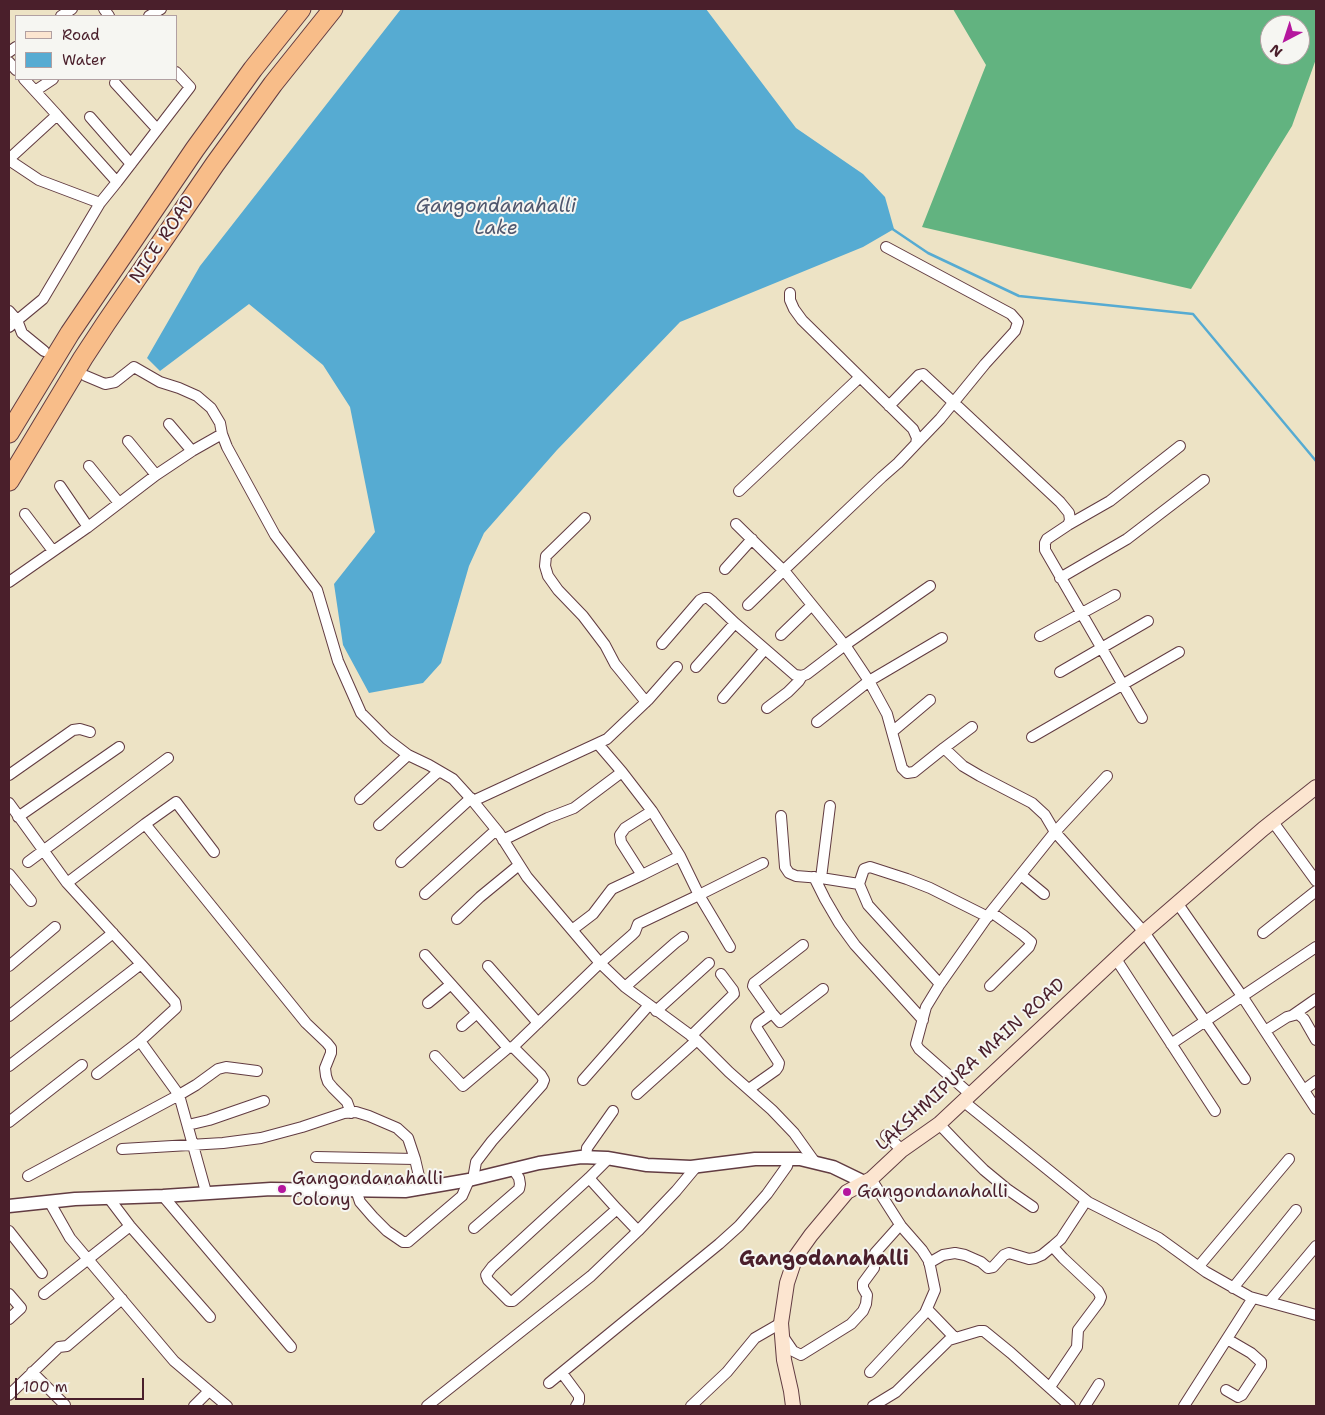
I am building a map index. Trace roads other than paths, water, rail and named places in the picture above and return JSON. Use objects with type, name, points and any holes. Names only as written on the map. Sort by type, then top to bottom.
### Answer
[{"type":"highway","name":"NICE ROAD","points":[[9,433],[70,333],[190,157],[301,9]]},
{"type":"highway","name":"NICE ROAD","points":[[9,481],[106,323],[215,164],[273,84],[333,9]]},
{"type":"main road","name":"LAKSHMIPURA MAIN ROAD","points":[[792,1406],[781,1329],[787,1283],[796,1256],[847,1192],[867,1181],[902,1150],[939,1124],[1144,932],[1316,787]]},
{"type":"street","points":[[13,323],[43,299],[100,203],[190,87],[178,74]]},
{"type":"street","points":[[25,80],[117,182]]},
{"type":"street","points":[[35,91],[52,80]]},
{"type":"street","points":[[115,83],[157,130]]},
{"type":"street","points":[[57,115],[9,159],[39,180],[100,203]]},
{"type":"street","points":[[90,117],[131,164]]},
{"type":"street","points":[[748,605],[882,476],[898,463],[940,419],[1014,331],[1018,322],[1011,314],[886,247]]},
{"type":"street","points":[[790,293],[790,300],[794,309],[802,320],[913,429],[917,438],[916,444]]},
{"type":"street","points":[[9,311],[13,323],[44,351]]},
{"type":"street","points":[[86,376],[105,384],[115,382],[134,366],[160,382],[197,396],[210,408],[220,423],[222,434],[228,447],[274,535],[317,590],[338,661],[361,713],[387,739],[408,756],[453,779],[472,799],[496,830],[519,865],[600,963],[625,987],[694,1038],[772,1110],[794,1133],[814,1161]]},
{"type":"street","points":[[889,406],[919,375],[923,374],[1060,502],[1069,513],[1070,520],[1068,525]]},
{"type":"street","points":[[739,491],[860,377]]},
{"type":"street","points":[[169,424],[192,451]]},
{"type":"street","points":[[9,582],[156,475],[222,434]]},
{"type":"street","points":[[128,441],[156,475]]},
{"type":"street","points":[[1142,718],[1047,555],[1045,543],[1047,539],[1068,525],[1110,501],[1180,446]]},
{"type":"street","points":[[89,466],[119,503]]},
{"type":"street","points":[[1060,578],[1127,539],[1204,480]]},
{"type":"street","points":[[60,486],[88,526]]},
{"type":"street","points":[[25,514],[53,551]]},
{"type":"street","points":[[585,518],[546,556],[545,566],[558,590],[583,616],[605,645],[614,664],[646,702]]},
{"type":"street","points":[[736,524],[784,570],[844,645],[869,681],[887,714],[902,768],[907,773],[914,772],[972,727]]},
{"type":"street","points":[[725,569],[752,540]]},
{"type":"street","points":[[662,644],[700,600],[708,598],[795,675],[802,676],[930,586]]},
{"type":"street","points":[[1040,636],[1115,595]]},
{"type":"street","points":[[780,635],[812,605]]},
{"type":"street","points":[[1060,672],[1148,621]]},
{"type":"street","points":[[696,667],[735,622]]},
{"type":"street","points":[[817,722],[869,681],[942,638]]},
{"type":"street","points":[[722,698],[765,649]]},
{"type":"street","points":[[1032,737],[1180,652]]},
{"type":"street","points":[[401,862],[472,799],[607,739],[646,702],[677,667]]},
{"type":"street","points":[[767,708],[788,692],[802,676]]},
{"type":"street","points":[[892,732],[930,700]]},
{"type":"street","points":[[9,775],[73,730],[80,729],[90,732]]},
{"type":"street","points":[[598,744],[652,811],[680,856],[699,895],[730,946]]},
{"type":"street","points":[[18,817],[119,747]]},
{"type":"street","points":[[944,748],[963,766],[1032,803],[1045,815],[1055,832],[1144,932],[1245,1079]]},
{"type":"street","points":[[360,799],[408,756]]},
{"type":"street","points":[[28,862],[168,758]]},
{"type":"street","points":[[379,825],[439,771]]},
{"type":"street","points":[[503,840],[548,818],[574,808],[622,772]]},
{"type":"street","points":[[1107,776],[1055,832],[1021,874],[940,984],[926,1007],[916,1044],[967,1098],[1086,1201],[1159,1238],[1198,1266],[1253,1298],[1316,1315]]},
{"type":"street","points":[[67,883],[176,802],[214,852]]},
{"type":"street","points":[[9,803],[67,883],[175,1002],[176,1008],[140,1041],[97,1074]]},
{"type":"street","points":[[830,806],[818,877],[825,899],[855,945],[923,1020]]},
{"type":"street","points":[[642,875],[621,842],[620,835],[625,828],[652,811]]},
{"type":"street","points":[[781,816],[785,867],[789,873],[796,876],[818,877],[859,884]]},
{"type":"street","points":[[1273,822],[1316,881]]},
{"type":"street","points":[[145,824],[306,1023],[331,1048],[325,1068],[326,1076],[328,1082],[347,1102],[351,1112]]},
{"type":"street","points":[[425,894],[496,830]]},
{"type":"street","points":[[572,930],[593,914],[612,889],[680,856]]},
{"type":"street","points":[[436,1056],[463,1086],[538,1023],[632,935],[640,922],[763,863]]},
{"type":"street","points":[[457,919],[519,865]]},
{"type":"street","points":[[940,984],[868,905],[859,884],[864,870],[870,867],[930,888],[990,914],[1031,942],[1029,947],[990,986]]},
{"type":"street","points":[[9,874],[32,900]]},
{"type":"street","points":[[1021,874],[1044,894]]},
{"type":"street","points":[[1263,933],[1316,892]]},
{"type":"street","points":[[1178,904],[1242,996],[1316,1109]]},
{"type":"street","points":[[9,966],[55,927]]},
{"type":"street","points":[[9,1016],[113,933]]},
{"type":"street","points":[[625,987],[675,942],[683,938]]},
{"type":"street","points":[[803,945],[754,983],[753,986],[772,1013],[782,1022],[823,989]]},
{"type":"street","points":[[1171,1044],[1316,947]]},
{"type":"street","points":[[356,1190],[360,1202],[387,1231],[403,1242],[408,1242],[462,1196],[471,1179],[476,1162],[492,1141],[542,1085],[544,1080],[476,1014],[425,956]]},
{"type":"street","points":[[1116,959],[1214,1111]]},
{"type":"street","points":[[583,1080],[653,1008],[709,963]]},
{"type":"street","points":[[9,1066],[141,964]]},
{"type":"street","points":[[488,966],[538,1023]]},
{"type":"street","points":[[637,1094],[694,1038],[734,994],[722,974]]},
{"type":"street","points":[[428,1003],[450,984]]},
{"type":"street","points":[[1264,1031],[1293,1015],[1316,999]]},
{"type":"street","points":[[749,1089],[776,1070],[779,1063],[756,1027],[758,1023],[772,1013]]},
{"type":"street","points":[[462,1026],[476,1014]]},
{"type":"street","points":[[1293,1015],[1298,1014],[1304,1019],[1316,1040]]},
{"type":"street","points":[[140,1041],[179,1094],[206,1192]]},
{"type":"street","points":[[9,1122],[82,1065]]},
{"type":"street","points":[[28,1176],[196,1085],[218,1069],[226,1067],[257,1071]]},
{"type":"street","points":[[1304,1090],[1316,1081]]},
{"type":"street","points":[[188,1125],[209,1120],[264,1101]]},
{"type":"street","points":[[586,1157],[587,1148],[613,1111]]},
{"type":"street","points":[[122,1149],[223,1143],[261,1138],[344,1113],[356,1112],[397,1128],[408,1138],[422,1189]]},
{"type":"street","points":[[939,1124],[984,1170],[1007,1189],[1033,1206]]},
{"type":"street","points":[[886,1135],[902,1150]]},
{"type":"street","points":[[316,1157],[415,1159]]},
{"type":"street","points":[[9,1206],[108,1197],[163,1196],[282,1189],[405,1192],[539,1163],[586,1157],[609,1158],[647,1165],[696,1166],[755,1159],[800,1159],[814,1161],[867,1181],[900,1225],[922,1250],[929,1263],[934,1290],[925,1313],[870,1372]]},
{"type":"street","points":[[609,1158],[492,1267],[486,1275],[488,1280],[509,1301],[513,1301],[617,1209]]},
{"type":"street","points":[[549,1383],[740,1226],[767,1194],[787,1166],[789,1159]]},
{"type":"street","points":[[1198,1266],[1289,1159]]},
{"type":"street","points":[[428,1406],[591,1276],[676,1192],[696,1166]]},
{"type":"street","points":[[474,1228],[519,1188],[518,1178],[512,1169]]},
{"type":"street","points":[[589,1178],[638,1231]]},
{"type":"street","points":[[163,1196],[291,1347]]},
{"type":"street","points":[[108,1197],[130,1226],[210,1316]]},
{"type":"street","points":[[49,1201],[70,1238],[174,1361],[227,1406]]},
{"type":"street","points":[[929,1263],[943,1255],[955,1254],[966,1255],[981,1262],[988,1268],[993,1267],[1004,1255],[1009,1253],[1029,1259],[1035,1258],[1042,1255],[1061,1239],[1086,1201]]},
{"type":"street","points":[[1233,1288],[1296,1210]]},
{"type":"street","points":[[691,1406],[727,1372],[755,1338],[781,1329],[793,1351],[801,1355],[851,1324],[863,1311],[866,1304],[867,1295],[863,1288],[863,1283],[874,1268],[875,1253],[900,1225]]},
{"type":"street","points":[[44,1294],[130,1226]]},
{"type":"street","points":[[9,1231],[42,1273]]},
{"type":"street","points":[[1269,1302],[1316,1246]]},
{"type":"street","points":[[1050,1387],[1077,1346],[1078,1330],[1100,1302],[1101,1297],[1098,1291],[1052,1247]]},
{"type":"street","points":[[9,1294],[21,1308],[9,1319]]},
{"type":"street","points":[[1184,1406],[1253,1298]]},
{"type":"street","points":[[9,1395],[59,1347],[67,1346],[122,1299]]},
{"type":"street","points":[[927,1309],[955,1338]]},
{"type":"street","points":[[874,1406],[896,1392],[949,1340],[984,1331],[1070,1406]]},
{"type":"street","points":[[1226,1390],[1238,1397],[1242,1395],[1261,1362],[1251,1353],[1227,1339]]},
{"type":"street","points":[[32,1372],[65,1405]]},
{"type":"street","points":[[562,1373],[579,1396],[576,1406]]},
{"type":"street","points":[[1085,1406],[1099,1384]]},
{"type":"street","points":[[194,1406],[209,1391]]},
{"type":"water","name":"Gangondanahalli Lake","points":[[401,9],[706,9],[796,128],[863,174],[885,197],[894,229],[863,247],[680,322],[557,450],[484,533],[469,566],[441,663],[423,683],[369,693],[343,645],[334,584],[375,532],[350,407],[323,365],[249,304],[160,371],[147,358],[200,266]]},
{"type":"waterway","points":[[891,228],[928,253],[1019,296],[1193,314],[1316,461]]},
{"type":"place","name":"Gangondanahalli Colony","points":[[282,1189]]},
{"type":"place","name":"Gangondanahalli","points":[[847,1192]]},
{"type":"district","name":"Gangodanahalli","points":[[824,1260]]}]
